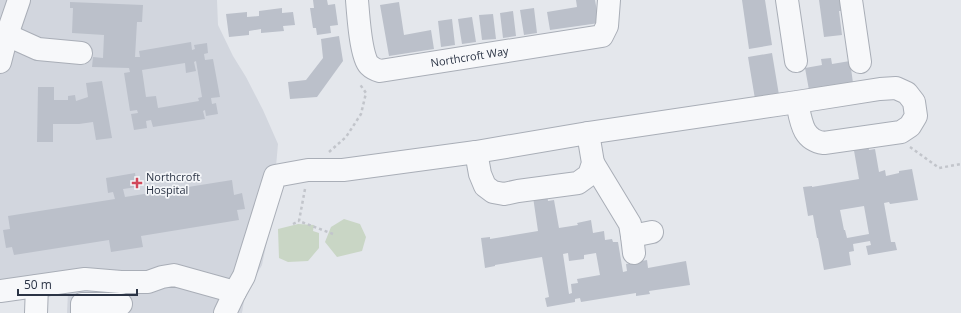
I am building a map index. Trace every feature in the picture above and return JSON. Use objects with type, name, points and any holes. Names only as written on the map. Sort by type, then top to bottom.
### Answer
[{"type":"street","points":[[0,62],[3,35],[19,0]]},
{"type":"street","name":"Northcroft Way","points":[[356,0],[364,59],[368,65],[380,71],[602,36],[607,26],[609,0]]},
{"type":"street","points":[[787,0],[796,61]]},
{"type":"street","points":[[851,0],[860,62]]},
{"type":"street","points":[[3,35],[38,49],[81,53]]},
{"type":"street","points":[[225,313],[244,276],[275,176],[308,170],[343,170],[476,152],[588,133],[880,89],[896,88],[907,93],[914,102],[916,116],[910,126],[901,132],[824,144],[816,142],[805,132],[800,120],[797,102]]},
{"type":"street","points":[[588,133],[593,163],[639,240]]},
{"type":"street","points":[[476,152],[480,174],[486,186],[493,192],[504,194],[578,183],[589,175],[593,163]]},
{"type":"street","points":[[0,292],[85,279],[121,282],[148,282],[162,276],[174,275],[235,292]]},
{"type":"street","points":[[82,313],[82,304],[121,309],[121,282]]},
{"type":"street","points":[[36,313],[37,286]]},
{"type":"path","points":[[901,132],[908,146],[939,168],[961,164]]},
{"type":"path","points":[[293,224],[299,221]]},
{"type":"shaded area","name":"Northcroft Hospital","points":[[0,0],[217,0],[218,25],[233,56],[263,110],[278,144],[271,222],[262,265],[245,295],[242,313],[67,313],[68,292],[0,300]]},
{"type":"green space","points":[[344,219],[360,224],[366,237],[362,251],[337,257],[325,242],[331,227]]},
{"type":"green space","points":[[298,224],[314,225],[313,231],[319,233],[319,248],[308,261],[288,262],[279,258],[278,229]]},
{"type":"building","points":[[313,0],[327,0],[328,5],[335,4],[338,25],[330,26],[331,33],[317,35],[316,28],[313,28],[310,8],[314,8]]},
{"type":"building","points":[[576,0],[595,0],[599,23],[550,30],[547,12],[577,7]]},
{"type":"building","points":[[742,0],[765,0],[772,45],[749,49]]},
{"type":"building","points":[[819,0],[840,0],[842,11],[839,11],[842,35],[824,37]]},
{"type":"building","points":[[70,2],[143,5],[142,22],[137,22],[135,57],[140,57],[139,51],[191,42],[192,50],[195,49],[194,45],[207,43],[208,53],[204,54],[205,60],[213,59],[220,97],[211,98],[212,104],[216,103],[218,114],[206,116],[205,110],[203,111],[205,119],[153,127],[151,120],[146,121],[147,128],[134,130],[131,114],[138,113],[137,110],[130,111],[124,73],[130,72],[129,68],[92,67],[93,57],[103,58],[104,35],[72,33],[73,8],[70,8]],"holes":[[[196,61],[202,97],[198,98],[199,101],[158,108],[156,96],[146,97],[142,70],[185,63],[186,73],[196,71],[194,62]]]},
{"type":"building","points":[[399,2],[404,35],[431,30],[434,49],[389,56],[380,5]]},
{"type":"building","points":[[282,8],[282,13],[293,12],[295,25],[283,26],[284,31],[261,33],[261,29],[249,31],[249,35],[229,37],[226,14],[247,12],[247,17],[259,16],[259,11]]},
{"type":"building","points":[[534,8],[537,33],[524,35],[520,10]]},
{"type":"building","points":[[513,11],[516,36],[503,38],[500,13]]},
{"type":"building","points":[[493,14],[496,39],[482,40],[479,15]]},
{"type":"building","points":[[472,17],[476,42],[462,44],[458,19]]},
{"type":"building","points":[[452,19],[455,45],[441,47],[438,21]]},
{"type":"building","points":[[339,36],[343,61],[317,97],[290,99],[288,82],[306,80],[323,58],[321,39]]},
{"type":"building","points":[[772,53],[779,95],[755,99],[748,57]]},
{"type":"building","points":[[831,58],[832,64],[850,61],[853,83],[809,90],[805,68],[822,65],[821,59]]},
{"type":"building","points":[[102,81],[112,138],[96,140],[93,122],[79,124],[53,124],[53,142],[37,142],[38,87],[54,87],[54,100],[68,100],[68,96],[75,95],[76,101],[88,97],[86,83]]},
{"type":"building","points":[[868,143],[869,150],[875,149],[879,172],[885,170],[886,176],[899,173],[899,171],[912,169],[918,200],[890,204],[889,202],[884,203],[891,242],[895,242],[897,250],[868,255],[866,246],[871,245],[870,241],[853,244],[854,251],[849,252],[851,265],[824,270],[813,215],[808,216],[803,187],[812,187],[859,179],[853,145]],"holes":[[[864,206],[869,234],[847,238],[840,210]]]},
{"type":"building","points":[[135,173],[137,187],[123,189],[125,197],[232,180],[234,195],[242,193],[245,209],[237,210],[239,220],[141,236],[143,247],[111,252],[109,240],[14,255],[12,247],[6,248],[3,230],[10,229],[8,216],[115,199],[113,192],[108,193],[106,178]]},
{"type":"building","points":[[547,194],[548,201],[554,200],[559,228],[578,225],[577,223],[591,220],[593,233],[604,231],[605,240],[612,239],[613,242],[618,242],[623,272],[627,271],[626,264],[647,260],[648,268],[686,261],[690,285],[649,291],[650,294],[636,296],[636,293],[581,302],[580,298],[575,299],[575,302],[547,307],[545,298],[549,297],[542,257],[485,268],[481,238],[490,237],[490,239],[538,231],[533,197]],"holes":[[[568,253],[569,261],[584,259],[584,255],[596,253],[600,275],[577,279],[578,283],[571,284],[572,293],[569,294],[563,254]]]},
{"type":"place","name":"Northcroft Hospital","points":[[137,183]]}]
